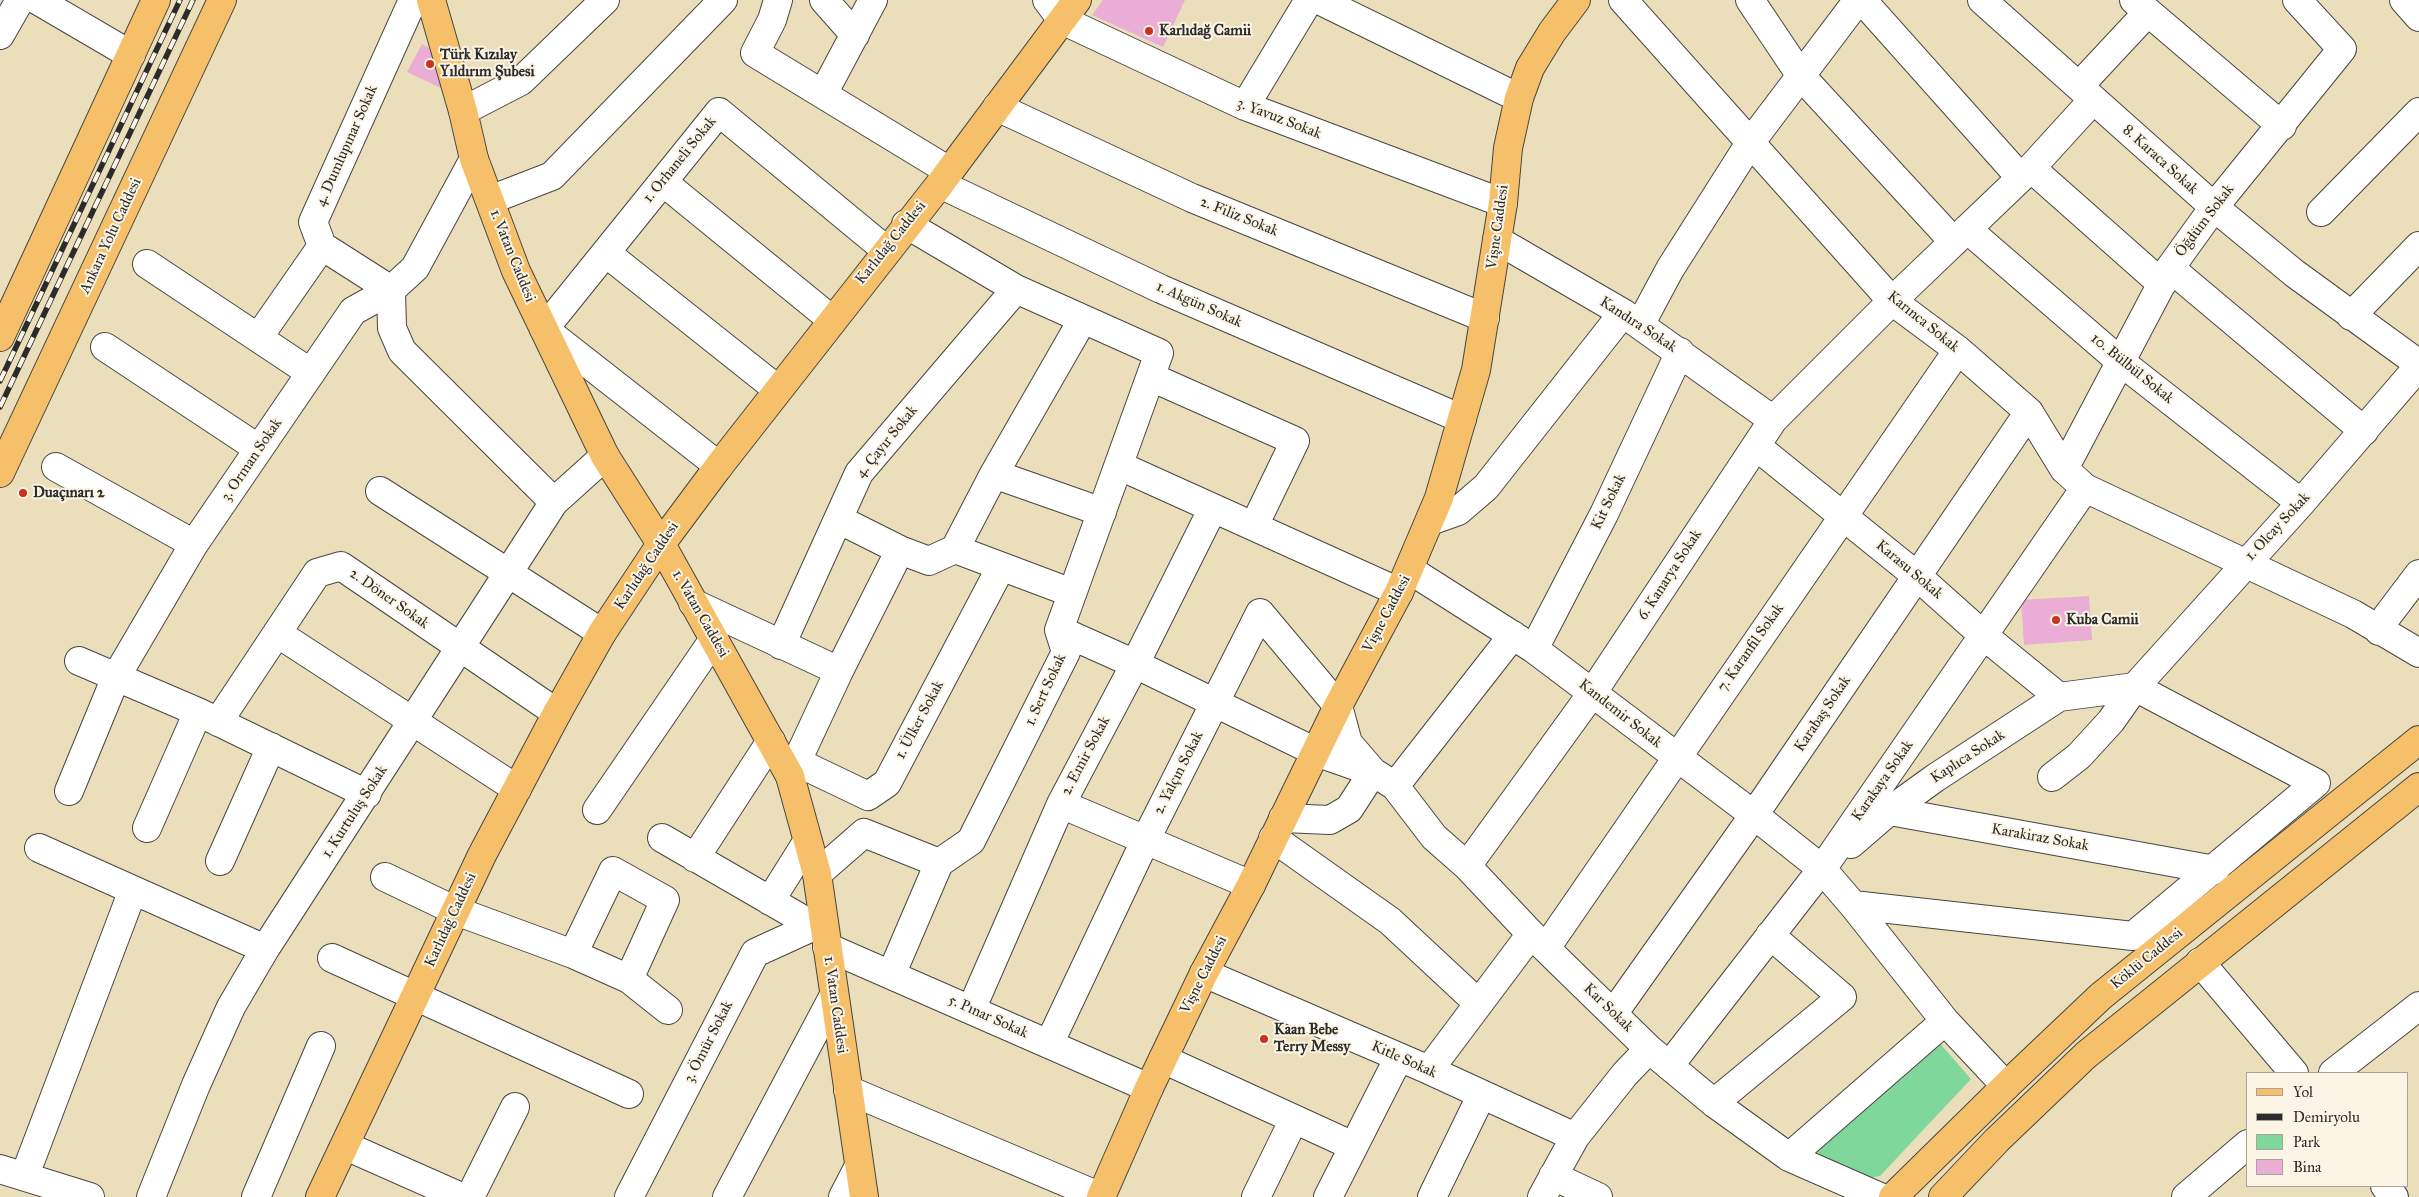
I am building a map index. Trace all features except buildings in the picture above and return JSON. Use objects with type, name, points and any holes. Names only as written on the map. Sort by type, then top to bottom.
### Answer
[{"type":"main road","points":[[0,337],[156,0]]},
{"type":"main road","name":"Ankara Yolu Caddesi","points":[[0,473],[222,0]]},
{"type":"main road","name":"1. Vatan Caddesi","points":[[431,0],[463,111],[474,159],[516,271],[604,456],[661,544],[771,740],[794,769],[807,842],[817,874],[822,933],[864,1197]]},
{"type":"main road","name":"Vişne Caddesi","points":[[1101,1197],[1149,1088],[1204,972],[1251,885],[1338,706],[1405,581],[1439,498],[1476,370],[1497,240],[1508,148],[1519,98],[1530,68],[1552,32],[1576,0]]},
{"type":"main road","name":"Karlıdağ Caddesi","points":[[320,1197],[346,1146],[456,911],[517,789],[602,633],[661,544],[718,466],[998,107],[1062,7]]},
{"type":"main road","name":"Köklü Caddesi","points":[[1893,1197],[2101,996],[2411,747]]},
{"type":"main road","points":[[1943,1197],[1997,1140],[2086,1056],[2419,787]]},
{"type":"street","points":[[0,36],[20,0]]},
{"type":"street","points":[[37,0],[131,55]]},
{"type":"street","name":"4. Dumlupınar Sokak","points":[[322,246],[313,222],[413,0]]},
{"type":"street","points":[[463,111],[521,81],[605,0]]},
{"type":"street","points":[[490,200],[552,176],[723,0]]},
{"type":"street","name":"1. Akgün Sokak","points":[[778,0],[772,20],[755,53],[823,94],[944,178],[1161,289],[1462,419]]},
{"type":"street","points":[[824,0],[855,35]]},
{"type":"street","points":[[823,94],[873,0]]},
{"type":"street","name":"Karınca Sokak","points":[[1623,0],[1892,301],[1958,350],[2029,412],[2064,469],[2085,488],[2380,627]]},
{"type":"street","name":"10. Bülbül Sokak","points":[[1750,0],[1801,76],[1960,236],[2301,503]]},
{"type":"street","points":[[1430,520],[1458,511],[1486,487],[1631,319],[1670,269],[1750,143],[1858,0]]},
{"type":"street","points":[[1862,0],[2025,173],[2166,276],[2364,431]]},
{"type":"street","name":"8. Karaca Sokak","points":[[1982,0],[2214,207],[2351,316],[2419,365]]},
{"type":"street","name":"Öğdüm Sokak","points":[[2064,469],[2166,276],[2214,207],[2282,126],[2342,49],[2296,0]]},
{"type":"street","points":[[2404,0],[2419,17]]},
{"type":"street","points":[[1245,106],[1322,1],[1519,98]]},
{"type":"street","points":[[2141,6],[2282,126]]},
{"type":"street","name":"6. Kanarya Sokak","points":[[1467,866],[1593,692],[1773,420],[1892,301],[2025,173],[2086,93],[2141,6]]},
{"type":"street","name":"3. Yavuz Sokak","points":[[1062,7],[1245,106],[1502,203]]},
{"type":"street","name":"2. Filiz Sokak","points":[[998,107],[1192,198],[1485,318]]},
{"type":"street","name":"1. Orhaneli Sokak","points":[[544,329],[719,112],[886,250]]},
{"type":"street","points":[[2321,212],[2419,112]]},
{"type":"street","name":"3. Orman Sokak","points":[[69,791],[116,677],[194,544],[353,310],[392,290],[415,268],[474,159]]},
{"type":"street","points":[[663,182],[832,319]]},
{"type":"street","points":[[906,224],[1016,289],[1084,319],[1155,365],[1295,441],[1254,526]]},
{"type":"street","name":"Kandıra Sokak","points":[[1497,240],[1631,319],[1680,352],[1773,420]]},
{"type":"street","points":[[258,338],[322,246],[392,290],[392,328],[402,351],[554,502]]},
{"type":"street","points":[[2351,316],[2419,246]]},
{"type":"street","points":[[606,253],[777,390]]},
{"type":"street","points":[[147,264],[311,372]]},
{"type":"street","name":"4. Çayır Sokak","points":[[781,646],[859,473],[1016,289]]},
{"type":"street","points":[[838,519],[900,550],[929,561],[955,549],[994,474],[1084,319]]},
{"type":"street","points":[[544,329],[718,466]]},
{"type":"street","points":[[105,347],[259,450]]},
{"type":"street","name":"7. Karanfil Sokak","points":[[1429,1070],[1478,1003],[1539,941],[1675,757],[1958,350]]},
{"type":"street","name":"Kit Sokak","points":[[1278,828],[1330,820],[1348,809],[1384,779],[1523,642],[1604,514],[1680,352]]},
{"type":"street","name":"1. Sert Sokak","points":[[938,863],[971,841],[1066,652],[1059,630],[1155,365]]},
{"type":"street","name":"1. Olcay Sokak","points":[[2052,777],[2079,756],[2111,721],[2135,686],[2244,563],[2301,503],[2419,365]]},
{"type":"street","name":"Karabaş Sokak","points":[[1613,1014],[1754,815],[2029,412]]},
{"type":"street","name":"Karasu Sokak","points":[[1756,446],[1917,576],[1983,635],[2059,698]]},
{"type":"street","name":"1. Kurtuluş Sokak","points":[[151,1197],[196,1085],[231,1007],[265,950],[554,502],[604,456]]},
{"type":"street","name":"Kandemir Sokak","points":[[1120,466],[1254,526],[1405,581],[1523,642],[1593,692],[1822,869],[1853,905],[1945,1022],[2006,1086]]},
{"type":"street","points":[[56,467],[194,544]]},
{"type":"street","points":[[994,474],[1102,512]]},
{"type":"street","name":"Karakaya Sokak","points":[[1548,1186],[1575,1137],[1625,1074],[1659,1057],[1770,935],[1822,869],[1877,809],[1983,635],[2085,488]]},
{"type":"street","points":[[380,491],[602,633]]},
{"type":"street","name":"2. Emir Sokak","points":[[971,1010],[1061,804],[1135,664],[1213,508]]},
{"type":"street","points":[[955,549],[1072,593]]},
{"type":"street","points":[[794,769],[839,671],[900,550]]},
{"type":"street","name":"2. Döner Sokak","points":[[148,828],[208,717],[278,633],[318,573],[340,566],[557,713]]},
{"type":"street","name":"1. Ülker Sokak","points":[[794,769],[868,796],[887,783],[1001,567]]},
{"type":"street","points":[[2380,627],[2419,574]]},
{"type":"street","points":[[693,603],[781,646],[839,671]]},
{"type":"street","name":"2. Yalçın Sokak","points":[[1048,1044],[1145,841],[1260,613],[1338,706]]},
{"type":"street","points":[[2380,627],[2419,635]]},
{"type":"street","points":[[2380,627],[2419,653]]},
{"type":"street","points":[[2380,627],[2410,657],[2419,672]]},
{"type":"street","points":[[1059,630],[1135,664],[1316,752],[1384,779]]},
{"type":"street","points":[[278,633],[517,789]]},
{"type":"street","points":[[597,810],[714,639]]},
{"type":"street","points":[[79,661],[208,717],[367,794]]},
{"type":"street","points":[[1853,905],[2133,936],[2215,870],[2316,783],[2135,686]]},
{"type":"street","name":"Kaplıca Sokak","points":[[1877,809],[1934,778],[2059,698],[2135,686]]},
{"type":"street","name":"Kar Sokak","points":[[1338,706],[1348,744],[1384,779],[1434,837],[1467,866],[1539,941],[1659,1057],[1714,1103],[1789,1157],[1880,1197]]},
{"type":"street","points":[[2411,747],[2419,727]]},
{"type":"street","points":[[694,858],[771,740]]},
{"type":"street","points":[[220,861],[271,747]]},
{"type":"street","points":[[1061,804],[1251,885]]},
{"type":"street","name":"Karakiraz Sokak","points":[[1877,809],[2215,870]]},
{"type":"street","points":[[1278,828],[1390,921],[1478,1003]]},
{"type":"street","points":[[817,874],[864,833],[938,863],[891,975]]},
{"type":"street","name":"5. Pınar Sokak","points":[[662,838],[891,975],[1149,1088]]},
{"type":"street","points":[[770,901],[807,842]]},
{"type":"street","points":[[39,848],[265,950]]},
{"type":"street","points":[[573,954],[613,871],[665,900],[629,979]]},
{"type":"street","points":[[385,877],[456,911],[573,954],[629,979],[668,1010]]},
{"type":"street","points":[[90,1197],[12,1172],[133,890]]},
{"type":"street","name":"3. Ömür Sokak","points":[[629,1197],[755,953],[822,933]]},
{"type":"street","points":[[1714,1103],[1842,997],[1770,935]]},
{"type":"street","points":[[332,958],[629,1094]]},
{"type":"street","points":[[2200,962],[2293,1072]]},
{"type":"street","name":"Kitle Sokak","points":[[1204,972],[1429,1070],[1481,1096],[1575,1137]]},
{"type":"street","points":[[727,1197],[833,997]]},
{"type":"street","points":[[2334,1072],[2419,1006]]},
{"type":"street","points":[[1789,1157],[1945,1022]]},
{"type":"street","points":[[256,1197],[320,1046]]},
{"type":"street","points":[[1328,1197],[1399,1057]]},
{"type":"street","points":[[1163,1059],[1353,1146]]},
{"type":"street","points":[[848,1090],[1101,1197]]},
{"type":"street","points":[[1432,1197],[1481,1096]]},
{"type":"street","points":[[346,1146],[459,1196],[515,1107]]},
{"type":"street","points":[[1256,1197],[1294,1119]]},
{"type":"street","points":[[2186,1197],[2246,1146]]},
{"type":"street","points":[[843,1197],[859,1166]]},
{"type":"street","points":[[1548,1186],[1598,1197]]},
{"type":"street","points":[[2386,1187],[2394,1197]]},
{"type":"green space","points":[[1938,1041],[1971,1079],[1880,1176],[1865,1179],[1822,1162],[1817,1150]]},
{"type":"railway","points":[[0,381],[180,0]]},
{"type":"railway","points":[[0,407],[193,0]]},
{"type":"place","name":"Karlıdağ Camii","points":[[1149,31]]},
{"type":"place","name":"Türk Kızılay Yıldırım Şubesi","points":[[430,64]]},
{"type":"place","name":"Duaçınarı 2","points":[[23,493]]},
{"type":"place","name":"Kuba Camii","points":[[2056,620]]},
{"type":"place","name":"Kaan Bebe Terry Messy","points":[[1264,1039]]}]
